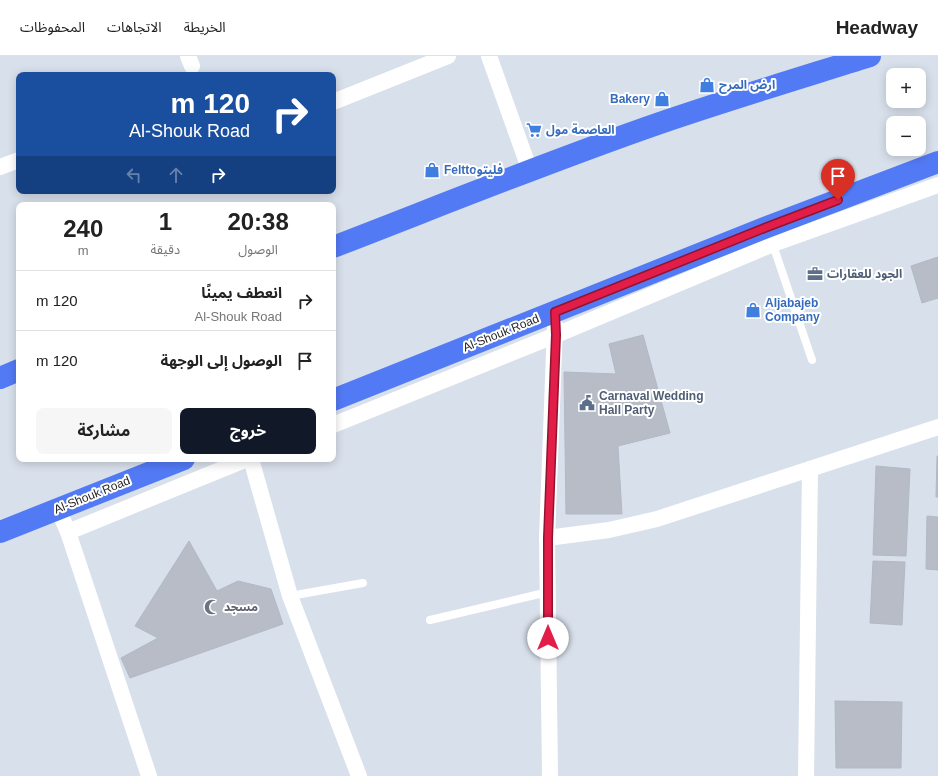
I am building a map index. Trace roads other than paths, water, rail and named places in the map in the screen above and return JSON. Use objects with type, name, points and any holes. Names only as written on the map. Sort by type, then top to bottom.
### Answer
[{"type":"main road","points":[[336,246],[530,171],[660,123],[870,56]]},
{"type":"main road","name":"Al-Shouk Road","points":[[336,399],[555,312],[770,236],[938,162]]},
{"type":"main road","points":[[0,378],[16,371]]},
{"type":"main road","name":"Al-Shouk Road","points":[[0,532],[176,462]]},
{"type":"street","points":[[336,101],[448,56]]},
{"type":"street","points":[[489,56],[530,171]]},
{"type":"street","points":[[0,167],[16,161]]},
{"type":"street","points":[[336,423],[556,335],[770,236],[938,185]]},
{"type":"street","points":[[550,776],[548,538],[556,335],[555,312]]},
{"type":"street","points":[[548,538],[609,530],[657,519],[938,427]]},
{"type":"street","points":[[68,532],[240,462]]},
{"type":"street","points":[[252,462],[290,596],[359,776]]},
{"type":"street","points":[[806,776],[810,469]]},
{"type":"street","points":[[58,509],[68,532],[149,776]]},
{"type":"lane","points":[[770,236],[812,360]]},
{"type":"lane","points":[[290,596],[363,583]]},
{"type":"lane","points":[[430,620],[548,592]]},
{"type":"place","name":"ارض المرح","points":[[707,85]]},
{"type":"place","name":"Bakery","points":[[662,99]]},
{"type":"place","name":"العاصمة مول","points":[[534,130]]},
{"type":"place","name":"Felttoفليتو","points":[[432,170]]},
{"type":"place","name":"الجود للعقارات","points":[[815,274]]},
{"type":"place","name":"Aljabajeb Company","points":[[753,310]]},
{"type":"place","name":"Carnaval Wedding Hall Party","points":[[587,403]]},
{"type":"place","name":"مسجد","points":[[212,607]]}]
